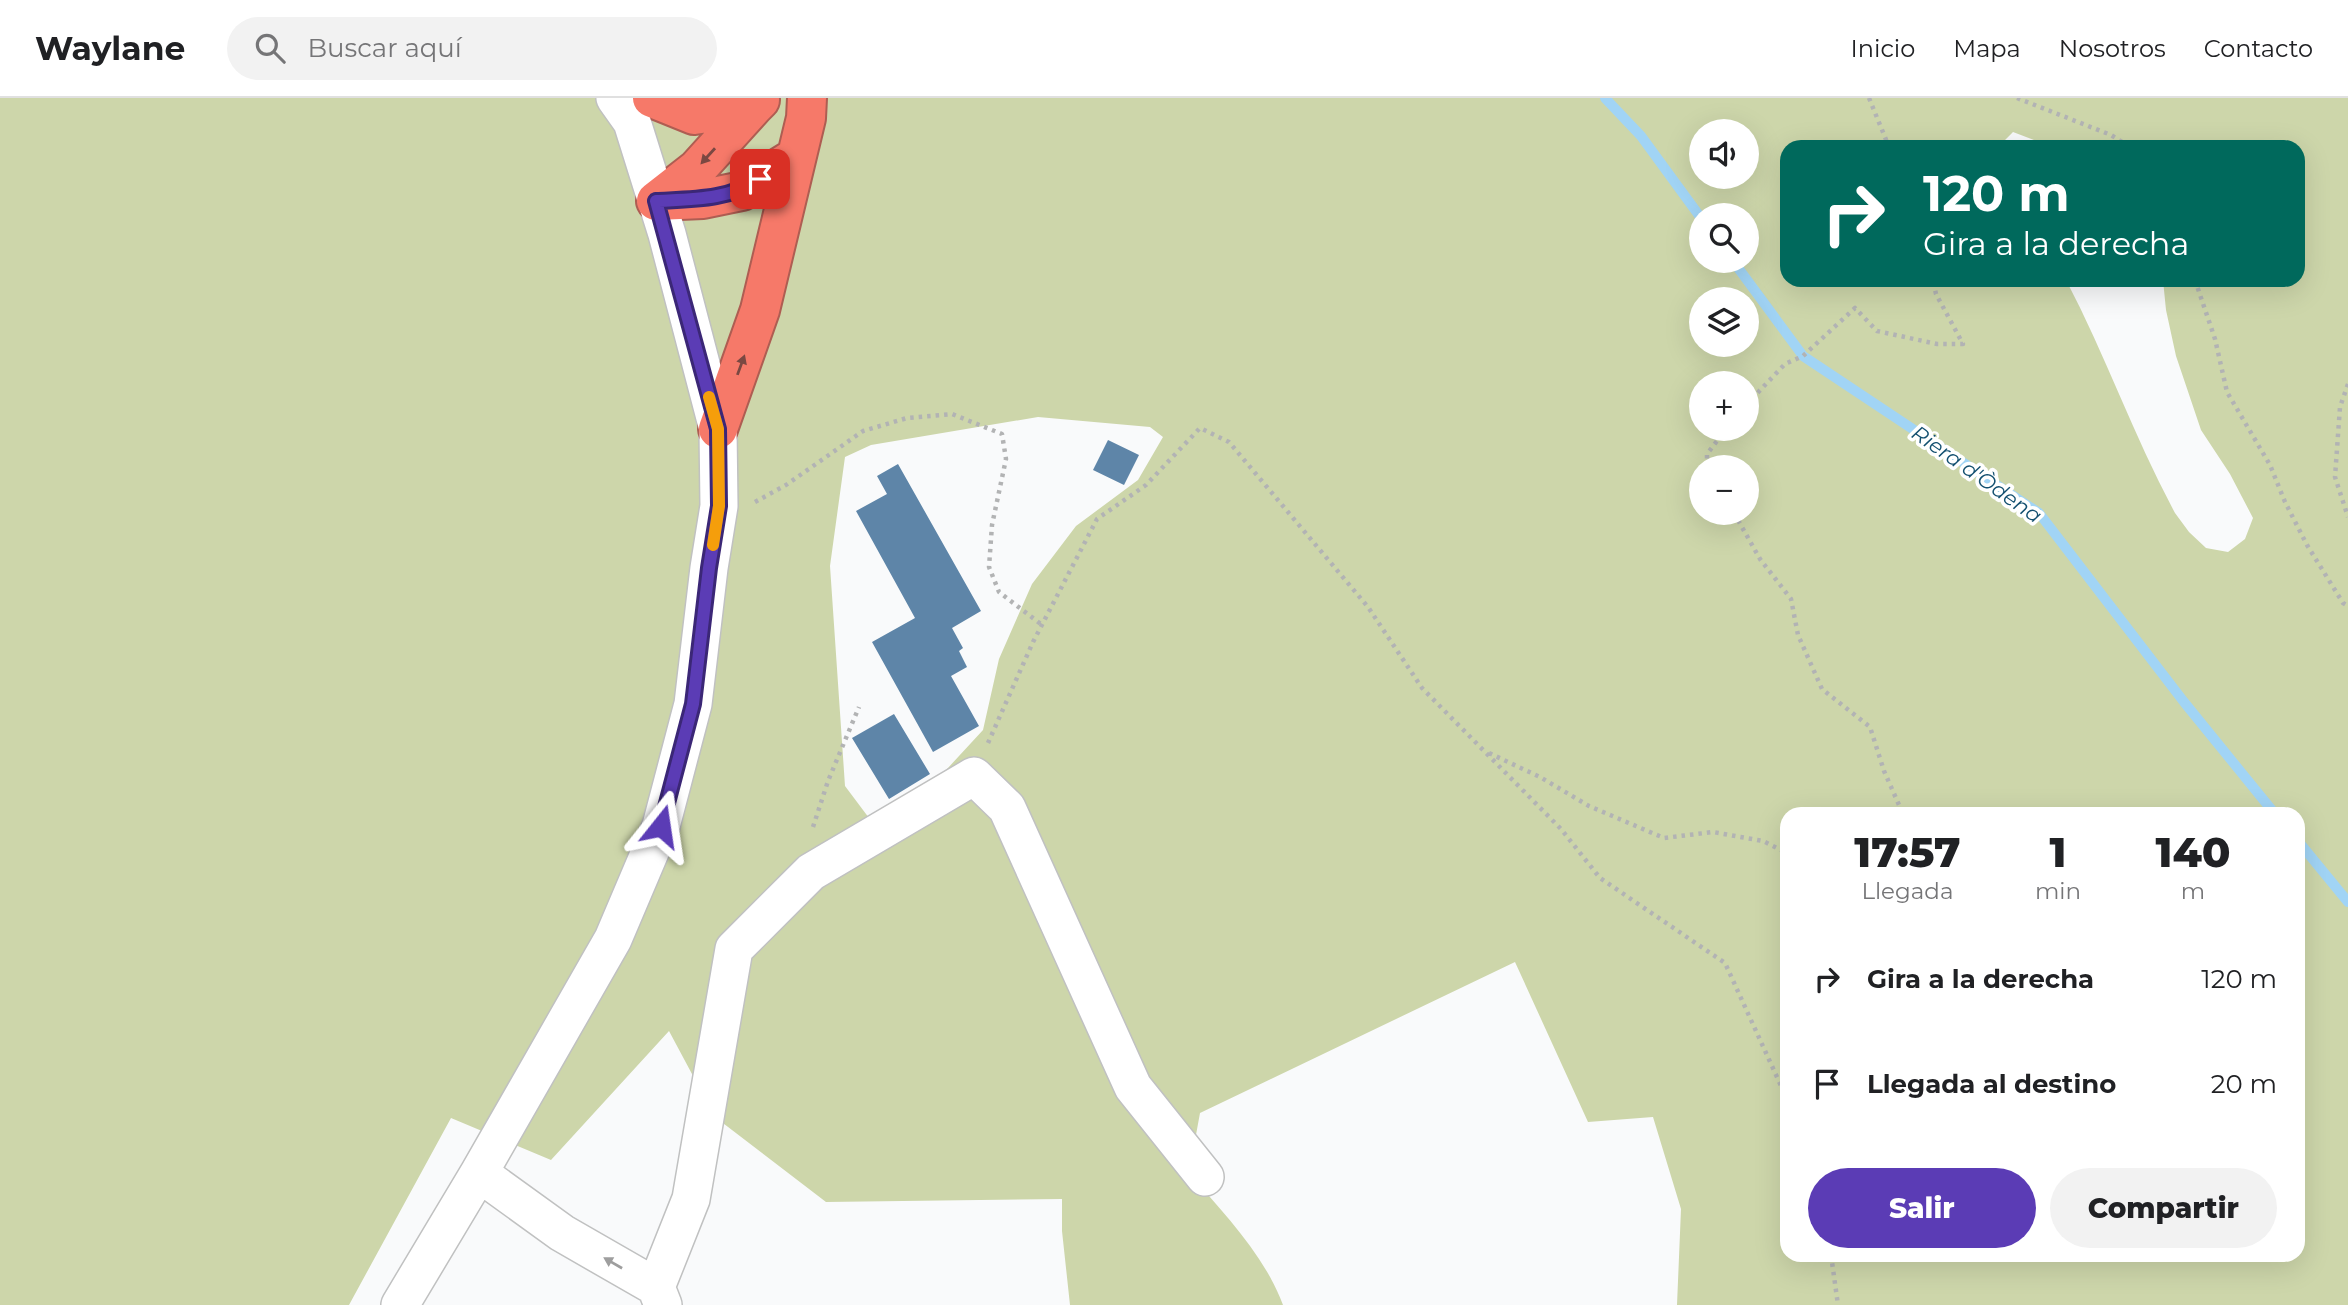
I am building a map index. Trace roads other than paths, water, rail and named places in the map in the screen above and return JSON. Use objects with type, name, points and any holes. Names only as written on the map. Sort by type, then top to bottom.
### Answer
[{"type":"highway","points":[[652,98],[694,115],[758,102]]},
{"type":"highway","points":[[718,429],[760,310],[806,118],[807,98]]},
{"type":"highway","points":[[656,201],[697,169],[758,102]]},
{"type":"highway","points":[[656,201],[703,199],[742,191],[796,157]]},
{"type":"street","points":[[400,1305],[480,1173],[613,939],[661,826],[693,704],[719,506],[718,429],[632,122],[615,98]]},
{"type":"street","points":[[480,1173],[562,1233],[659,1296],[691,1199],[734,949],[811,872],[974,776],[1007,808],[1133,1087],[1205,1177]]},
{"type":"waterway","name":"Riera d'Òdena","points":[[1605,98],[1641,136],[1690,203]]},
{"type":"waterway","name":"Riera d'Òdena","points":[[1742,273],[1803,356],[2039,513],[2184,702],[2269,807]]},
{"type":"waterway","name":"Riera d'Òdena","points":[[2305,850],[2348,902]]}]
